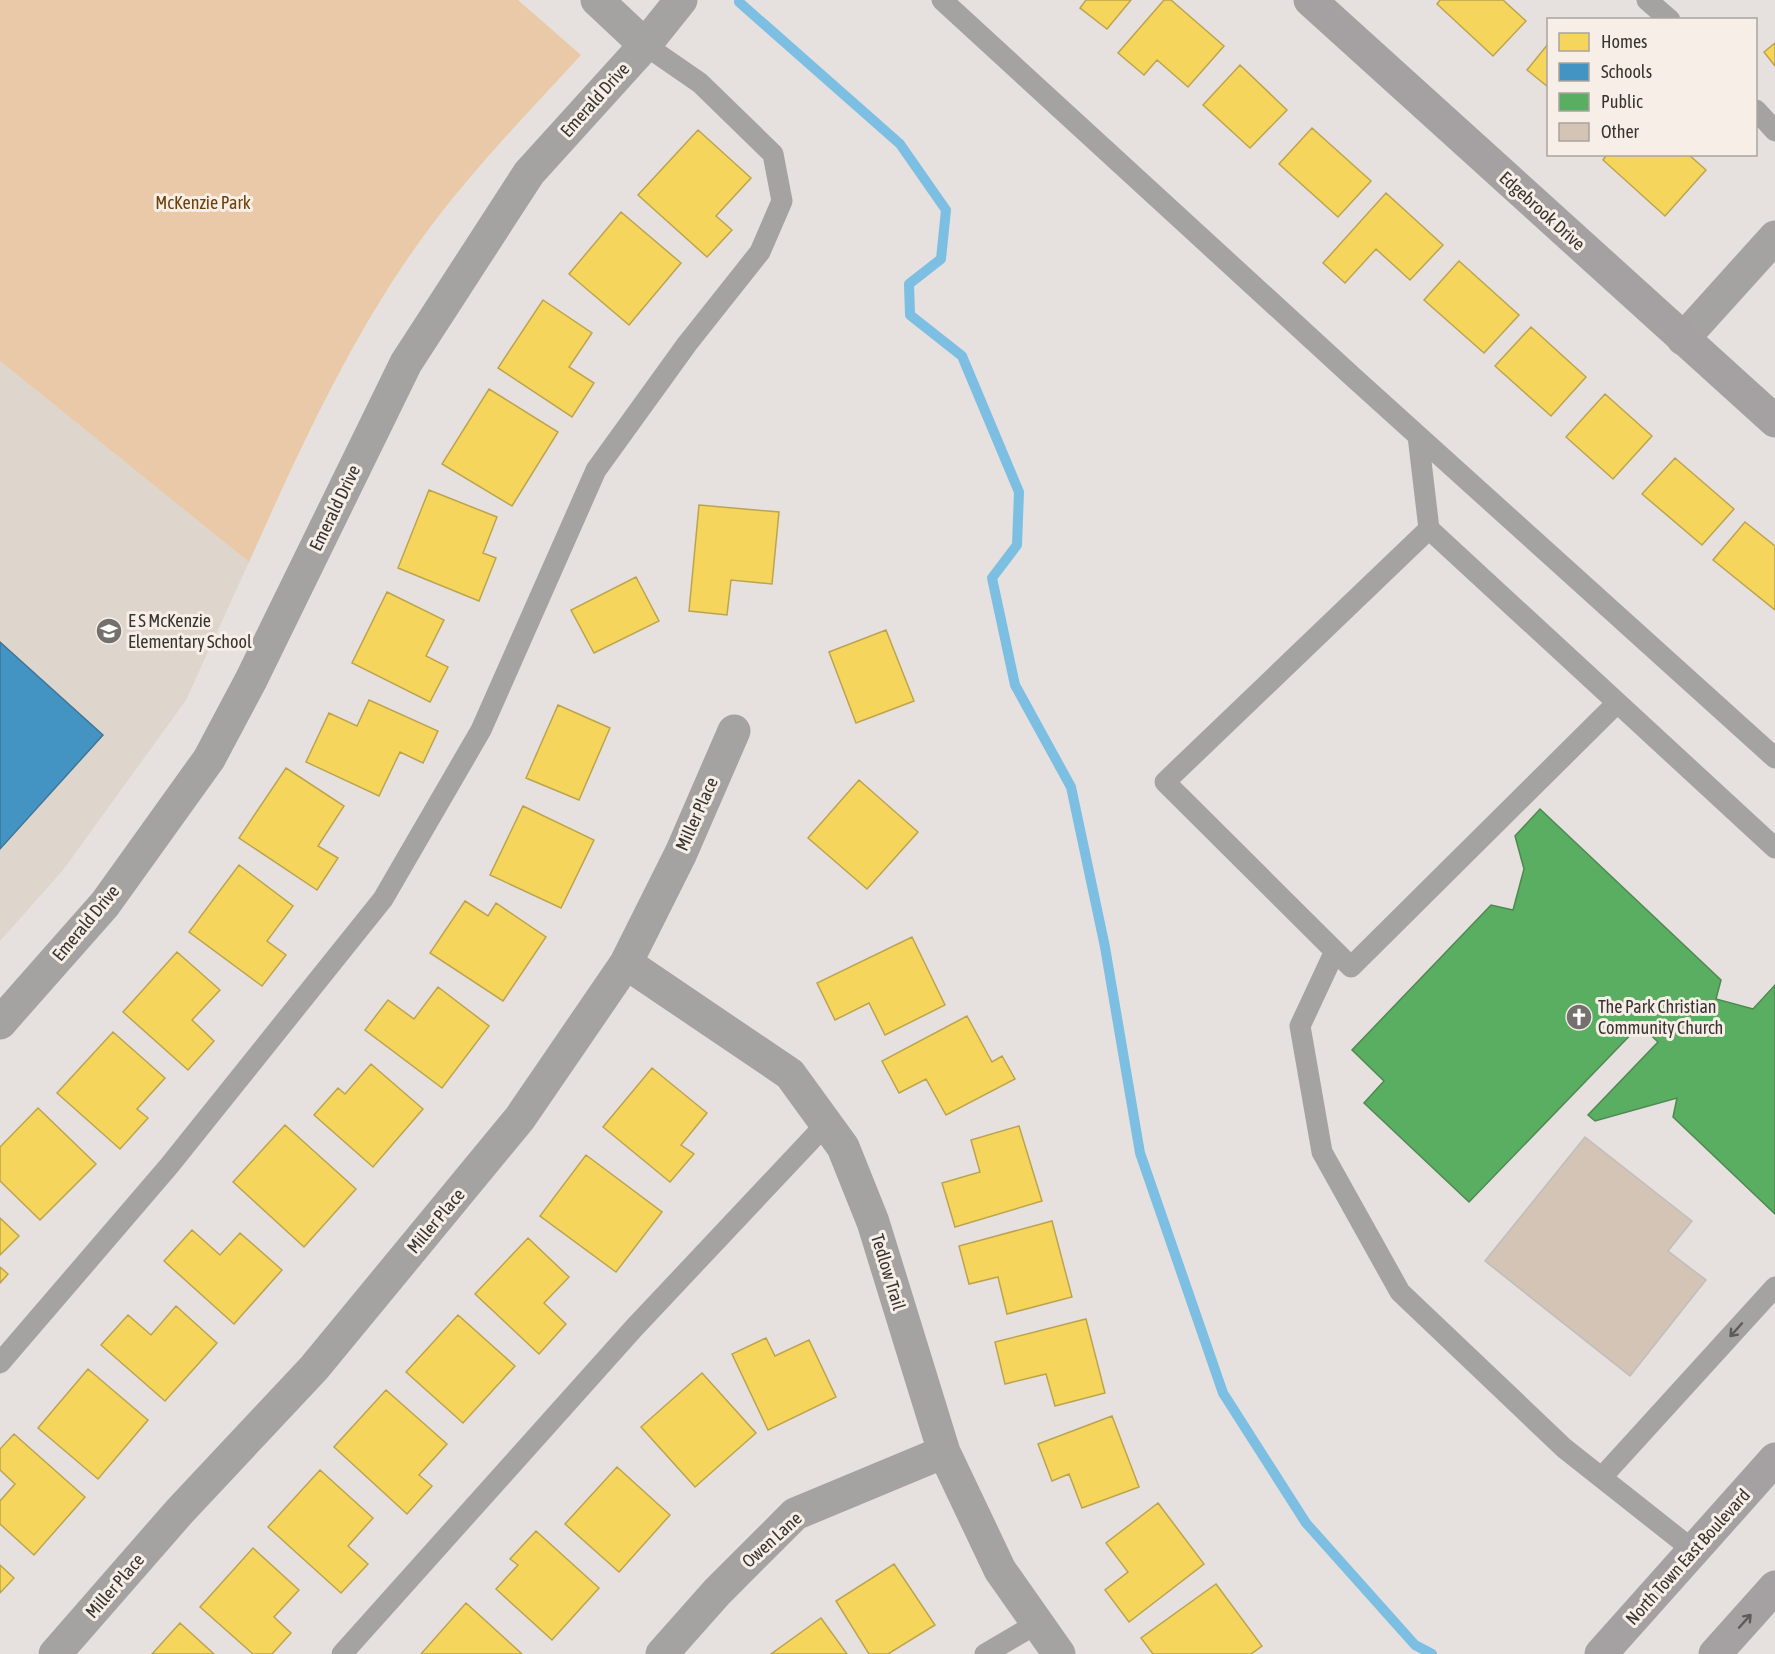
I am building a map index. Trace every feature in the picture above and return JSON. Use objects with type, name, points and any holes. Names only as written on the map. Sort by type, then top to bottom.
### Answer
[{"type":"street","points":[[597,0],[645,45]]},
{"type":"street","name":"Emerald Drive","points":[[0,1023],[105,904],[209,759],[251,680],[406,363],[529,173],[645,45],[681,0]]},
{"type":"street","name":"Edgebrook Drive","points":[[1320,3],[1683,339],[1775,421]]},
{"type":"street","points":[[1683,339],[1775,237]]},
{"type":"street","name":"Miller Place","points":[[55,1654],[179,1512],[314,1368],[520,1118],[626,963],[681,853],[734,731]]},
{"type":"street","name":"Tedlow Trail","points":[[626,963],[790,1074],[843,1147],[873,1222],[944,1452],[1000,1570],[1059,1654]]},
{"type":"street","name":"Owen Lane","points":[[662,1654],[717,1592],[795,1514],[944,1452]]},
{"type":"street","name":"North Town East Boulevard","points":[[1600,1654],[1775,1459]]},
{"type":"street","points":[[1715,1654],[1775,1587]]},
{"type":"lane","points":[[942,0],[1418,436],[1775,758]]},
{"type":"lane","points":[[1647,0],[1669,18]]},
{"type":"lane","points":[[1668,0],[1671,18]]},
{"type":"lane","points":[[0,1363],[169,1166],[382,899],[481,730],[596,470],[687,344],[760,252],[782,201],[773,154],[700,83],[645,45]]},
{"type":"lane","points":[[1757,112],[1775,131]]},
{"type":"lane","points":[[1418,436],[1429,530],[1775,848]]},
{"type":"lane","points":[[1429,530],[1165,782],[1351,967],[1617,703]]},
{"type":"lane","points":[[1335,951],[1300,1026],[1322,1152],[1400,1292],[1564,1448],[1693,1550]]},
{"type":"lane","points":[[342,1654],[634,1328],[826,1124]]},
{"type":"lane","points":[[1602,1477],[1775,1287]]},
{"type":"lane","points":[[985,1654],[1038,1623]]},
{"type":"shaded area","name":"E S McKenzie Elementary School","points":[[0,361],[249,562],[186,700],[63,870],[0,941]]},
{"type":"green space","name":"McKenzie Park","points":[[0,0],[518,0],[581,55],[458,192],[438,216],[394,279],[370,317],[327,397],[249,562],[0,361]]},
{"type":"building: Homes","points":[[1086,0],[1131,0],[1107,29],[1080,8]]},
{"type":"building: Homes","points":[[1164,0],[1171,0],[1224,46],[1188,87],[1157,60],[1144,75],[1118,53]]},
{"type":"building: Homes","points":[[1440,0],[1503,0],[1526,21],[1493,56],[1437,4]]},
{"type":"building: Homes","points":[[1775,43],[1775,66],[1764,52]]},
{"type":"building: Homes","points":[[1547,45],[1547,86],[1527,70]]},
{"type":"building: Homes","points":[[1240,65],[1287,110],[1250,148],[1203,105]]},
{"type":"building: Homes","points":[[1312,128],[1371,181],[1338,217],[1279,164]]},
{"type":"building: Homes","points":[[698,130],[751,178],[716,216],[732,230],[707,257],[638,195]]},
{"type":"building: Homes","points":[[1606,156],[1690,156],[1706,170],[1665,216],[1603,160]]},
{"type":"building: Homes","points":[[1386,193],[1443,245],[1410,280],[1376,249],[1345,283],[1323,263]]},
{"type":"building: Homes","points":[[621,212],[681,263],[629,325],[569,274]]},
{"type":"building: Homes","points":[[1459,261],[1519,315],[1484,353],[1424,300]]},
{"type":"building: Homes","points":[[543,300],[592,333],[569,367],[594,383],[572,417],[498,368]]},
{"type":"building: Homes","points":[[1531,327],[1586,377],[1551,416],[1495,366]]},
{"type":"building: Homes","points":[[489,389],[558,432],[512,506],[442,464]]},
{"type":"building: Homes","points":[[1605,394],[1652,436],[1613,479],[1566,437]]},
{"type":"building: Homes","points":[[1675,458],[1734,509],[1702,545],[1642,494]]},
{"type":"building: Homes","points":[[429,490],[497,517],[483,553],[496,558],[479,601],[398,568]]},
{"type":"building: Homes","points":[[699,505],[779,512],[772,584],[731,580],[727,615],[689,611]]},
{"type":"building: Homes","points":[[1745,522],[1775,546],[1775,610],[1713,560]]},
{"type":"building: Homes","points":[[636,577],[659,621],[594,653],[571,610]]},
{"type":"building: Homes","points":[[387,592],[444,620],[426,656],[448,667],[430,702],[352,663]]},
{"type":"building: Homes","points":[[886,630],[914,701],[856,723],[829,652]]},
{"type":"building: Homes","points":[[369,700],[438,731],[423,763],[400,752],[379,796],[306,762],[329,713],[357,726]]},
{"type":"building: Homes","points":[[558,705],[610,728],[579,800],[526,778]]},
{"type":"building: Homes","points":[[286,768],[344,806],[318,846],[338,858],[317,890],[239,838]]},
{"type":"building: Homes","points":[[859,780],[918,832],[867,889],[808,838]]},
{"type":"building: Homes","points":[[523,806],[594,840],[561,908],[490,875]]},
{"type":"building: Homes","points":[[239,865],[293,906],[267,941],[286,955],[262,986],[189,932]]},
{"type":"building: Homes","points":[[465,901],[488,916],[496,903],[546,937],[503,1001],[430,953]]},
{"type":"building: Homes","points":[[912,937],[945,1005],[885,1035],[869,1003],[835,1020],[817,983]]},
{"type":"building: Homes","points":[[177,952],[220,990],[192,1020],[214,1041],[188,1070],[123,1012]]},
{"type":"building: Homes","points":[[438,987],[489,1026],[442,1088],[365,1030],[388,1000],[414,1019]]},
{"type":"building: Homes","points":[[967,1016],[992,1062],[1002,1056],[1015,1079],[946,1115],[926,1079],[899,1093],[882,1061]]},
{"type":"building: Homes","points":[[113,1032],[165,1078],[137,1109],[148,1118],[120,1149],[57,1093]]},
{"type":"building: Homes","points":[[371,1064],[423,1109],[373,1167],[314,1115],[338,1088],[345,1094]]},
{"type":"building: Homes","points":[[652,1068],[707,1113],[681,1145],[694,1154],[670,1182],[603,1127]]},
{"type":"building: Homes","points":[[38,1108],[96,1164],[40,1220],[0,1181],[0,1147]]},
{"type":"building: Homes","points":[[285,1125],[356,1189],[304,1247],[233,1182]]},
{"type":"building: Homes","points":[[1019,1126],[1042,1201],[955,1227],[942,1183],[980,1172],[971,1140]]},
{"type":"building: Homes","points":[[586,1155],[662,1212],[616,1272],[540,1216]]},
{"type":"building: Homes","points":[[0,1218],[19,1236],[0,1255]]},
{"type":"building: Homes","points":[[1052,1221],[1072,1297],[1007,1314],[998,1277],[969,1284],[959,1246]]},
{"type":"building: Homes","points":[[192,1230],[220,1255],[240,1233],[282,1270],[234,1324],[164,1261]]},
{"type":"building: Homes","points":[[528,1238],[569,1277],[544,1303],[566,1324],[539,1354],[475,1294]]},
{"type":"building: Homes","points":[[0,1267],[8,1274],[0,1283]]},
{"type":"building: Homes","points":[[176,1306],[217,1343],[165,1401],[101,1345],[128,1315],[151,1335]]},
{"type":"building: Homes","points":[[458,1315],[515,1366],[463,1423],[406,1372]]},
{"type":"building: Homes","points":[[1086,1319],[1105,1393],[1055,1406],[1046,1374],[1005,1384],[995,1342]]},
{"type":"building: Homes","points":[[766,1338],[775,1356],[809,1340],[836,1397],[768,1430],[732,1354]]},
{"type":"building: Homes","points":[[88,1369],[148,1420],[98,1479],[38,1428]]},
{"type":"building: Homes","points":[[702,1373],[756,1433],[695,1487],[641,1427]]},
{"type":"building: Homes","points":[[386,1390],[447,1444],[419,1475],[432,1486],[407,1514],[334,1447]]},
{"type":"building: Homes","points":[[1112,1416],[1139,1487],[1082,1508],[1069,1474],[1052,1481],[1038,1444]]},
{"type":"building: Homes","points":[[14,1434],[85,1497],[34,1555],[0,1524],[0,1501],[15,1484],[0,1470],[0,1449]]},
{"type":"building: Homes","points":[[617,1467],[670,1515],[619,1572],[565,1524]]},
{"type":"building: Homes","points":[[320,1470],[373,1518],[348,1546],[368,1564],[341,1593],[268,1527]]},
{"type":"building: Homes","points":[[1158,1503],[1204,1564],[1129,1622],[1105,1590],[1128,1572],[1106,1543]]},
{"type":"building: Homes","points":[[536,1531],[599,1588],[552,1640],[496,1589],[518,1565],[510,1559]]},
{"type":"building: Homes","points":[[253,1548],[299,1590],[274,1617],[291,1633],[272,1654],[253,1654],[200,1607]]},
{"type":"building: Homes","points":[[894,1564],[935,1625],[888,1654],[869,1654],[836,1601]]},
{"type":"building: Homes","points":[[0,1565],[14,1578],[0,1593]]},
{"type":"building: Homes","points":[[1216,1584],[1262,1646],[1251,1654],[1153,1654],[1141,1638]]},
{"type":"building: Homes","points":[[466,1603],[522,1654],[421,1654]]},
{"type":"building: Homes","points":[[821,1618],[847,1654],[771,1654]]},
{"type":"building: Homes","points":[[180,1623],[214,1654],[152,1654]]},
{"type":"building: Schools","points":[[0,642],[103,735],[0,849]]},
{"type":"building: Public","name":"The Park Christian Community Church","points":[[1540,809],[1721,980],[1716,999],[1753,1009],[1775,985],[1775,1214],[1673,1117],[1677,1098],[1595,1121],[1588,1115],[1658,1042],[1640,1025],[1469,1202],[1364,1103],[1384,1081],[1352,1050],[1491,905],[1513,910],[1524,869],[1515,836]]},
{"type":"building: Other","points":[[1585,1137],[1692,1221],[1668,1251],[1706,1280],[1630,1376],[1485,1261]]},
{"type":"waterway","points":[[739,2],[900,144],[946,210],[941,259],[909,284],[910,315],[962,356],[1019,492],[1017,545],[992,578],[1015,685],[1071,787],[1105,947],[1140,1153],[1223,1393],[1306,1523],[1415,1645],[1432,1654]]},
{"type":"place","name":"E S McKenzie Elementary School","points":[[109,631]]},
{"type":"place","name":"The Park Christian Community Church","points":[[1579,1017]]}]
